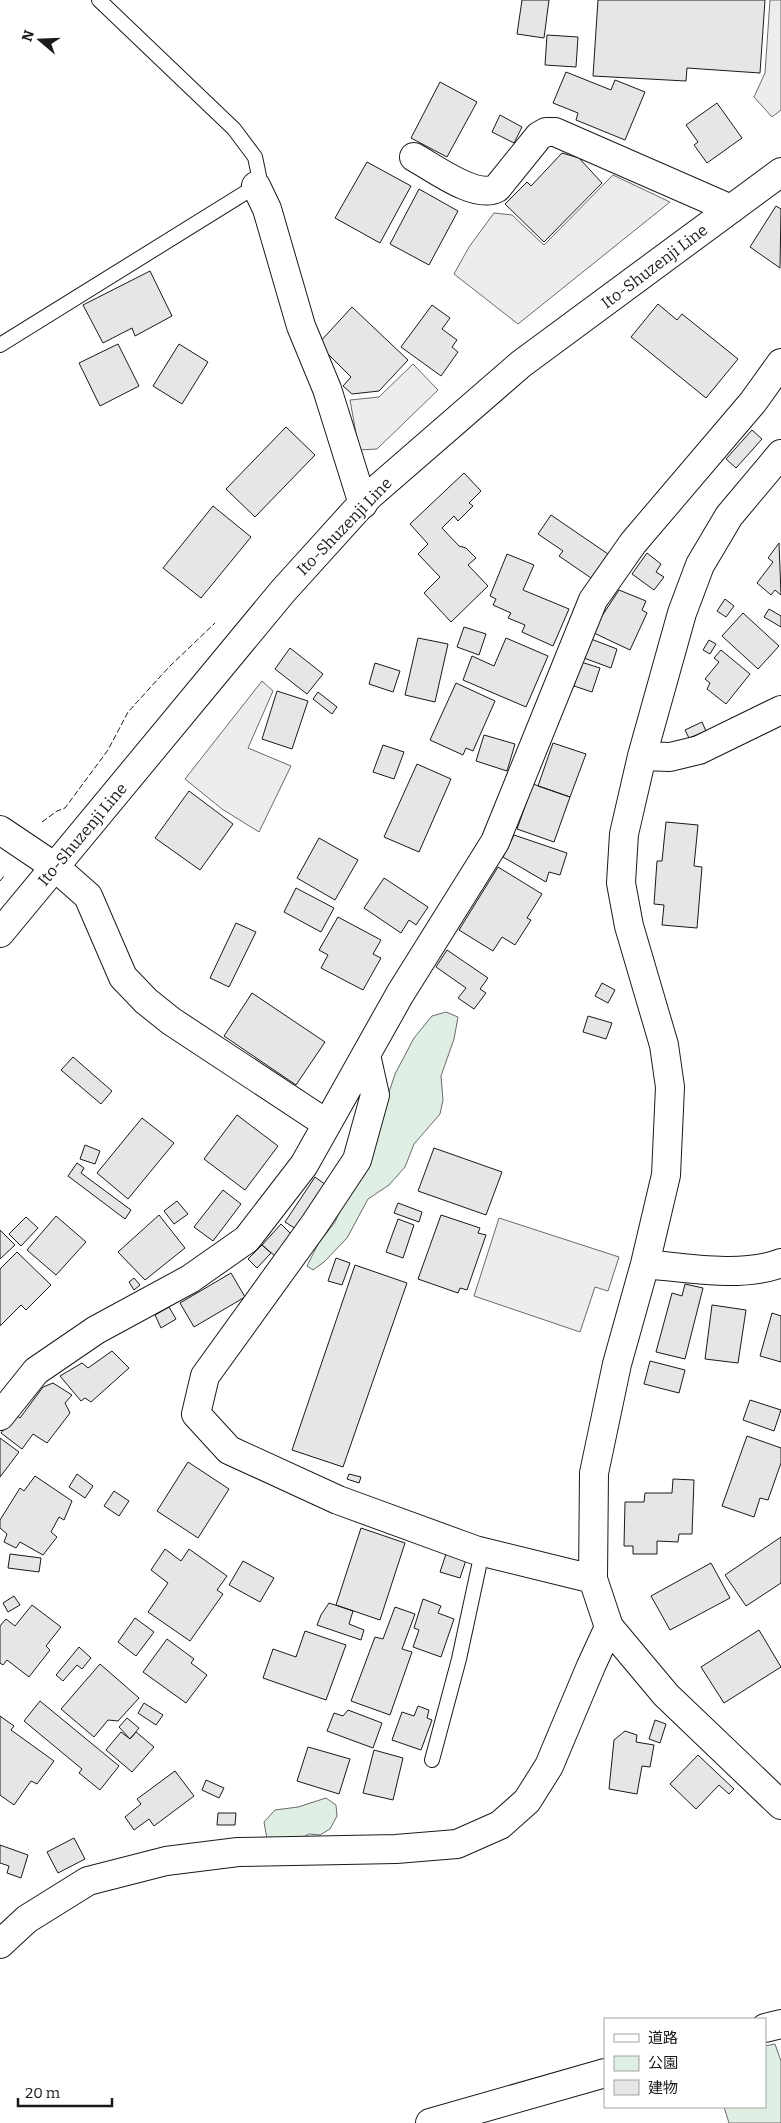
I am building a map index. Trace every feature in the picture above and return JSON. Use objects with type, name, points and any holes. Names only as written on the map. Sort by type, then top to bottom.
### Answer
[{"type":"street","points":[[414,157],[474,189],[491,192],[497,188],[539,136],[546,132],[555,132],[731,209]]},
{"type":"street","name":"Ito-Shuzenji Line","points":[[0,934],[283,591],[363,504],[521,364],[781,172]]},
{"type":"street","points":[[256,186],[267,209],[301,326],[327,389],[363,504]]},
{"type":"street","points":[[0,1416],[36,1372],[96,1330],[190,1279],[247,1239],[304,1165],[400,994],[495,842],[593,600],[633,543],[753,402],[781,363]]},
{"type":"street","points":[[781,454],[729,516],[700,565],[682,613],[642,756],[624,834],[621,884],[629,926],[664,1044],[670,1088],[666,1175],[645,1264],[617,1364],[594,1473],[593,1579],[609,1628],[666,1695],[781,1805]]},
{"type":"street","points":[[642,756],[670,757],[699,750],[781,710]]},
{"type":"street","points":[[0,830],[55,867],[88,896],[123,977],[146,1001],[171,1021],[327,1124]]},
{"type":"street","points":[[366,1055],[375,1095],[356,1160],[314,1225],[205,1376],[196,1414],[229,1450],[338,1500],[482,1552],[593,1579]]},
{"type":"street","points":[[645,1264],[712,1270],[767,1268],[781,1263]]},
{"type":"street","points":[[0,1944],[27,1919],[88,1881],[166,1860],[238,1852],[396,1849],[457,1844],[500,1825],[527,1801],[549,1766],[609,1628]]},
{"type":"street","points":[[766,2028],[781,2024]]},
{"type":"street","points":[[430,2123],[604,2073]]},
{"type":"lane","points":[[0,345],[256,186],[259,176],[255,156],[234,129],[99,0]]},
{"type":"lane","points":[[432,1760],[455,1675],[482,1552]]},
{"type":"green space","points":[[446,1012],[458,1017],[454,1039],[441,1076],[443,1100],[440,1114],[414,1144],[405,1167],[389,1185],[368,1199],[347,1238],[324,1262],[313,1270],[307,1266],[318,1244],[335,1222],[380,1120],[395,1074],[414,1038],[432,1016]]},
{"type":"green space","points":[[326,1798],[336,1805],[337,1816],[330,1829],[320,1835],[309,1834],[294,1842],[267,1839],[264,1822],[275,1810],[298,1807]]},
{"type":"green space","points":[[775,2044],[781,2061],[781,2123],[729,2123],[724,2108],[766,2108],[766,2046]]},
{"type":"shaded area","points":[[770,0],[781,0],[781,110],[772,117],[754,97],[765,73]]},
{"type":"shaded area","points":[[613,175],[670,202],[518,324],[454,274],[469,247],[494,213],[512,215],[544,245]]},
{"type":"shaded area","points":[[413,364],[438,390],[377,449],[359,450],[350,400],[379,397]]},
{"type":"shaded area","points":[[262,681],[273,691],[248,748],[291,766],[259,832],[222,809],[185,779]]},
{"type":"shaded area","points":[[499,1218],[619,1257],[608,1291],[595,1287],[580,1332],[474,1296]]},
{"type":"building","points":[[522,0],[549,0],[544,38],[517,34]]},
{"type":"building","points":[[598,0],[765,0],[760,73],[687,68],[686,81],[593,76]]},
{"type":"building","points":[[547,35],[578,37],[576,67],[545,65]]},
{"type":"building","points":[[566,72],[611,90],[615,80],[645,92],[625,140],[576,120],[578,113],[553,103]]},
{"type":"building","points":[[440,82],[477,102],[447,157],[411,138]]},
{"type":"building","points":[[717,103],[742,138],[707,163],[694,145],[698,142],[686,125]]},
{"type":"building","points":[[500,115],[522,127],[514,143],[492,132]]},
{"type":"building","points":[[562,153],[579,158],[602,183],[544,242],[505,204],[527,182],[531,186]]},
{"type":"building","points":[[367,162],[411,186],[380,243],[335,218]]},
{"type":"building","points":[[419,189],[458,211],[429,265],[390,244]]},
{"type":"building","points":[[776,206],[781,209],[780,268],[750,247]]},
{"type":"building","points":[[150,271],[172,316],[135,336],[132,328],[103,343],[83,305]]},
{"type":"building","points":[[658,304],[677,320],[682,314],[738,359],[706,398],[631,337]]},
{"type":"building","points":[[432,305],[450,318],[442,329],[457,340],[452,347],[458,352],[441,376],[401,347]]},
{"type":"building","points":[[352,307],[408,360],[379,391],[352,394],[343,386],[351,377],[318,344]]},
{"type":"building","points":[[118,344],[139,386],[100,406],[79,363]]},
{"type":"building","points":[[179,344],[208,362],[182,404],[153,386]]},
{"type":"building","points":[[286,427],[315,455],[255,517],[226,489]]},
{"type":"building","points":[[752,430],[762,439],[736,468],[726,459]]},
{"type":"building","points":[[464,473],[481,491],[469,503],[473,506],[458,521],[454,516],[442,528],[459,546],[466,548],[476,558],[468,565],[488,586],[451,622],[424,593],[440,577],[418,554],[428,544],[410,524]]},
{"type":"building","points":[[213,506],[251,537],[201,598],[163,568]]},
{"type":"building","points":[[551,515],[608,554],[591,578],[559,556],[563,551],[538,534]]},
{"type":"building","points":[[779,543],[781,595],[775,590],[771,595],[757,583],[773,562],[768,558]]},
{"type":"building","points":[[647,553],[661,564],[656,572],[664,577],[654,590],[632,574]]},
{"type":"building","points":[[507,554],[534,565],[523,590],[569,609],[553,646],[522,632],[525,625],[508,618],[511,613],[493,605],[496,599],[490,596]]},
{"type":"building","points":[[619,590],[646,601],[642,610],[647,613],[630,650],[594,633],[598,622]]},
{"type":"building","points":[[725,599],[734,606],[726,617],[717,611]]},
{"type":"building","points":[[769,609],[781,616],[781,627],[764,617]]},
{"type":"building","points":[[743,613],[779,646],[758,669],[722,636]]},
{"type":"building","points":[[464,627],[486,634],[479,655],[457,647]]},
{"type":"building","points":[[418,638],[448,644],[435,702],[405,695]]},
{"type":"building","points":[[506,638],[548,656],[526,707],[463,680],[472,656],[494,666]]},
{"type":"building","points":[[591,639],[617,649],[611,668],[584,658]]},
{"type":"building","points":[[709,640],[716,644],[710,654],[703,650]]},
{"type":"building","points":[[290,648],[323,674],[307,694],[275,669]]},
{"type":"building","points":[[721,650],[750,674],[726,704],[707,689],[710,683],[705,679],[719,662],[714,658]]},
{"type":"building","points":[[581,662],[600,668],[592,692],[574,686]]},
{"type":"building","points":[[375,663],[400,671],[393,692],[369,684]]},
{"type":"building","points":[[456,683],[495,701],[473,751],[466,748],[463,755],[430,740]]},
{"type":"building","points":[[277,691],[308,701],[292,749],[262,739]]},
{"type":"building","points":[[318,692],[337,707],[332,714],[313,699]]},
{"type":"building","points":[[702,722],[706,731],[689,738],[685,730]]},
{"type":"building","points":[[484,735],[515,744],[507,771],[476,761]]},
{"type":"building","points":[[553,743],[586,754],[570,797],[538,786]]},
{"type":"building","points":[[383,745],[404,752],[394,779],[373,772]]},
{"type":"building","points":[[417,764],[451,779],[419,852],[384,837]]},
{"type":"building","points":[[533,784],[570,797],[554,842],[517,829]]},
{"type":"building","points":[[189,791],[233,824],[200,870],[155,838]]},
{"type":"building","points":[[666,822],[698,825],[694,866],[702,867],[697,928],[662,925],[664,905],[654,904],[657,861],[662,861]]},
{"type":"building","points":[[514,835],[567,853],[560,875],[549,872],[546,882],[503,857]]},
{"type":"building","points":[[319,838],[358,860],[335,900],[297,878]]},
{"type":"building","points":[[498,867],[542,894],[527,918],[531,920],[515,945],[502,937],[493,951],[459,930]]},
{"type":"building","points":[[384,878],[428,907],[416,925],[409,920],[401,933],[364,908]]},
{"type":"building","points":[[296,888],[334,908],[321,932],[284,912]]},
{"type":"building","points":[[338,917],[381,940],[373,954],[381,958],[363,990],[321,968],[328,955],[319,950]]},
{"type":"building","points":[[236,923],[256,932],[229,987],[210,978]]},
{"type":"building","points":[[447,950],[488,978],[480,989],[486,993],[474,1009],[458,998],[466,988],[436,967]]},
{"type":"building","points":[[602,983],[615,990],[608,1003],[595,996]]},
{"type":"building","points":[[252,993],[325,1042],[296,1085],[224,1036]]},
{"type":"building","points":[[588,1016],[612,1023],[606,1039],[583,1032]]},
{"type":"building","points":[[73,1057],[112,1091],[101,1104],[61,1070]]},
{"type":"building","points":[[237,1115],[278,1146],[245,1190],[204,1159]]},
{"type":"building","points":[[142,1118],[174,1143],[128,1199],[97,1173]]},
{"type":"building","points":[[85,1145],[100,1151],[95,1164],[80,1159]]},
{"type":"building","points":[[434,1148],[502,1172],[486,1215],[418,1191]]},
{"type":"building","points":[[77,1163],[84,1168],[81,1173],[131,1210],[125,1219],[68,1176]]},
{"type":"building","points":[[315,1177],[326,1185],[296,1229],[285,1222]]},
{"type":"building","points":[[223,1190],[241,1204],[213,1241],[194,1227]]},
{"type":"building","points":[[177,1201],[188,1214],[174,1224],[164,1211]]},
{"type":"building","points":[[398,1203],[422,1212],[419,1222],[394,1213]]},
{"type":"building","points":[[159,1215],[185,1248],[145,1280],[118,1252]]},
{"type":"building","points":[[441,1215],[480,1228],[478,1233],[486,1235],[467,1290],[460,1288],[458,1293],[418,1279]]},
{"type":"building","points":[[56,1216],[86,1242],[56,1275],[27,1250]]},
{"type":"building","points":[[26,1217],[38,1228],[21,1246],[9,1234]]},
{"type":"building","points":[[398,1219],[414,1225],[403,1258],[386,1252]]},
{"type":"building","points":[[281,1224],[293,1236],[275,1256],[262,1245]]},
{"type":"building","points":[[0,1230],[15,1245],[0,1259]]},
{"type":"building","points":[[262,1245],[271,1253],[257,1268],[248,1259]]},
{"type":"building","points":[[17,1252],[51,1285],[26,1310],[21,1305],[0,1326],[0,1269]]},
{"type":"building","points":[[336,1258],[350,1263],[342,1285],[328,1281]]},
{"type":"building","points":[[355,1265],[407,1283],[343,1467],[292,1450]]},
{"type":"building","points":[[231,1273],[245,1297],[194,1327],[180,1303]]},
{"type":"building","points":[[134,1278],[140,1285],[134,1290],[129,1282]]},
{"type":"building","points":[[685,1284],[703,1288],[685,1359],[656,1352],[672,1293],[682,1296]]},
{"type":"building","points":[[712,1305],[746,1310],[738,1363],[705,1359]]},
{"type":"building","points":[[169,1307],[176,1319],[161,1328],[155,1315]]},
{"type":"building","points":[[772,1313],[781,1316],[781,1362],[760,1356]]},
{"type":"building","points":[[112,1351],[129,1368],[91,1402],[85,1398],[81,1401],[60,1376],[82,1363],[88,1368]]},
{"type":"building","points":[[650,1361],[685,1370],[679,1393],[644,1384]]},
{"type":"building","points":[[53,1383],[72,1395],[65,1403],[70,1413],[47,1443],[33,1434],[22,1449],[1,1433],[15,1414],[20,1418],[43,1387]]},
{"type":"building","points":[[750,1400],[781,1410],[774,1431],[743,1420]]},
{"type":"building","points":[[747,1436],[781,1448],[781,1463],[768,1500],[760,1498],[754,1517],[722,1506]]},
{"type":"building","points":[[0,1438],[19,1452],[0,1477]]},
{"type":"building","points":[[188,1462],[229,1489],[198,1538],[157,1511]]},
{"type":"building","points":[[77,1474],[93,1486],[85,1498],[69,1487]]},
{"type":"building","points":[[349,1474],[361,1477],[359,1483],[347,1479]]},
{"type":"building","points":[[35,1476],[72,1501],[64,1520],[59,1517],[51,1532],[57,1537],[43,1555],[20,1542],[16,1548],[4,1542],[7,1534],[0,1528],[0,1520],[20,1488],[24,1491]]},
{"type":"building","points":[[673,1479],[694,1480],[692,1534],[679,1534],[678,1542],[657,1541],[657,1554],[633,1554],[633,1546],[624,1546],[625,1502],[644,1502],[645,1493],[672,1493]]},
{"type":"building","points":[[114,1491],[129,1501],[119,1516],[104,1506]]},
{"type":"building","points":[[361,1528],[405,1543],[380,1620],[336,1605]]},
{"type":"building","points":[[781,1537],[781,1583],[746,1606],[725,1575]]},
{"type":"building","points":[[165,1549],[181,1561],[189,1549],[227,1576],[217,1590],[223,1594],[190,1641],[148,1612],[168,1583],[151,1570]]},
{"type":"building","points":[[10,1554],[41,1558],[39,1572],[8,1568]]},
{"type":"building","points":[[446,1554],[466,1560],[460,1578],[440,1572]]},
{"type":"building","points":[[243,1561],[274,1578],[260,1602],[229,1585]]},
{"type":"building","points":[[711,1563],[730,1598],[670,1630],[651,1596]]},
{"type":"building","points":[[14,1596],[20,1605],[8,1612],[3,1603]]},
{"type":"building","points":[[423,1599],[441,1606],[438,1613],[454,1619],[441,1657],[413,1647],[419,1630],[414,1628]]},
{"type":"building","points":[[329,1603],[353,1611],[349,1624],[364,1630],[361,1640],[317,1625]]},
{"type":"building","points":[[32,1605],[61,1627],[46,1646],[50,1650],[29,1677],[7,1660],[3,1665],[0,1663],[0,1626],[6,1619],[15,1626]]},
{"type":"building","points":[[395,1607],[415,1614],[402,1649],[412,1652],[390,1715],[351,1701],[375,1637],[383,1639]]},
{"type":"building","points":[[135,1618],[154,1632],[136,1656],[118,1642]]},
{"type":"building","points":[[759,1630],[781,1667],[724,1703],[701,1667]]},
{"type":"building","points":[[305,1631],[346,1645],[326,1700],[263,1678],[273,1649],[296,1657]]},
{"type":"building","points":[[167,1639],[194,1659],[191,1663],[207,1675],[186,1703],[143,1672]]},
{"type":"building","points":[[79,1647],[91,1658],[82,1669],[77,1665],[63,1681],[56,1675]]},
{"type":"building","points":[[100,1664],[139,1698],[118,1721],[108,1720],[94,1737],[61,1709]]},
{"type":"building","points":[[40,1701],[119,1766],[100,1790],[79,1773],[82,1769],[24,1721]]},
{"type":"building","points":[[144,1703],[163,1715],[156,1725],[138,1713]]},
{"type":"building","points":[[418,1706],[429,1710],[427,1718],[432,1720],[421,1750],[392,1740],[402,1712],[414,1716]]},
{"type":"building","points":[[348,1710],[382,1723],[373,1748],[327,1731],[334,1713],[343,1716]]},
{"type":"building","points":[[0,1716],[14,1726],[11,1730],[54,1761],[37,1784],[31,1781],[14,1805],[0,1795]]},
{"type":"building","points":[[127,1718],[139,1728],[130,1739],[119,1727]]},
{"type":"building","points":[[655,1720],[666,1724],[660,1743],[649,1739]]},
{"type":"building","points":[[625,1731],[637,1735],[636,1742],[654,1745],[650,1767],[642,1766],[637,1794],[609,1789],[614,1740]]},
{"type":"building","points":[[121,1732],[130,1739],[136,1732],[154,1747],[132,1772],[106,1750]]},
{"type":"building","points":[[308,1747],[350,1759],[339,1794],[297,1781]]},
{"type":"building","points":[[374,1750],[403,1758],[393,1800],[363,1793]]},
{"type":"building","points":[[698,1755],[734,1789],[729,1794],[719,1785],[696,1809],[670,1784]]},
{"type":"building","points":[[175,1771],[194,1796],[154,1826],[149,1819],[134,1830],[125,1817],[141,1804],[137,1799]]},
{"type":"building","points":[[206,1780],[224,1788],[219,1798],[202,1790]]},
{"type":"building","points":[[218,1813],[236,1813],[235,1825],[217,1825]]},
{"type":"building","points":[[74,1838],[85,1859],[58,1873],[47,1852]]},
{"type":"building","points":[[0,1845],[28,1855],[21,1878],[7,1873],[9,1866],[0,1863]]},
{"type":"fence","points":[[42,822],[57,811],[65,808],[108,750],[128,712],[169,667],[215,623]]},
{"type":"fence","points":[[0,881],[5,875]]}]
